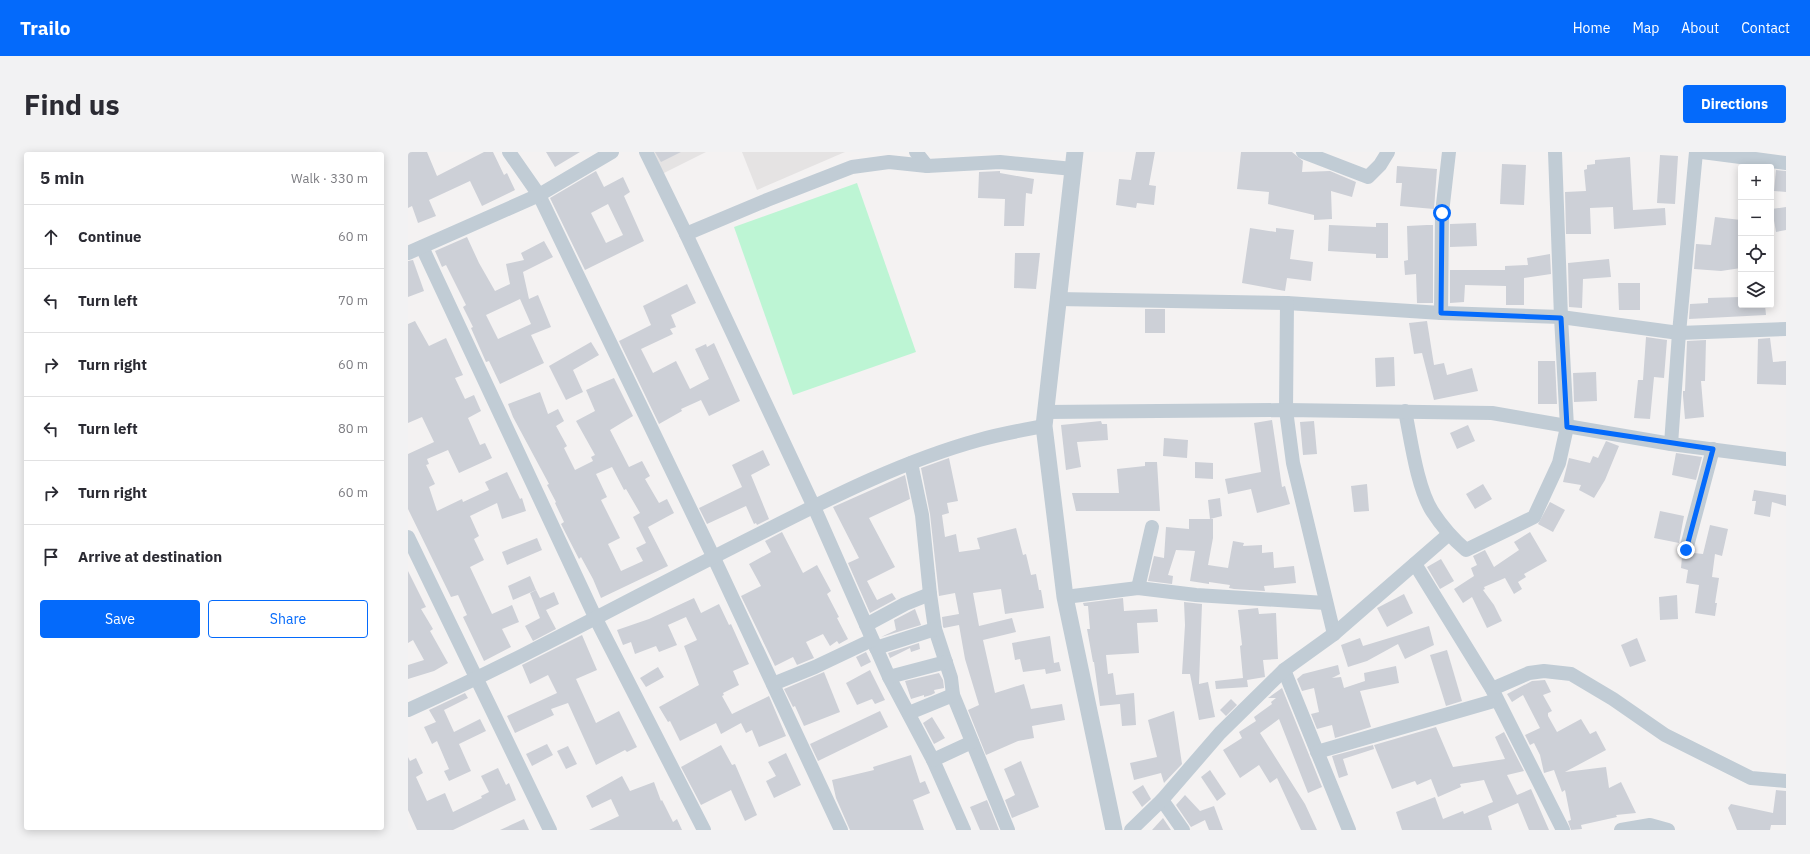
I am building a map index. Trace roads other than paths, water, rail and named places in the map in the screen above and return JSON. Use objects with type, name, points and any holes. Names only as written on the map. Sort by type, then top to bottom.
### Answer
[{"type":"street","points":[[509,152],[539,195],[713,556],[841,830]]},
{"type":"street","points":[[408,253],[539,195],[612,152]]},
{"type":"street","points":[[646,152],[814,507],[889,677],[933,760],[964,830]]},
{"type":"street","points":[[916,152],[927,166]]},
{"type":"street","points":[[1075,152],[1057,299],[1045,419],[1065,597],[1109,829]]},
{"type":"street","points":[[1303,152],[1368,177],[1380,165],[1388,152]]},
{"type":"street","points":[[1441,313],[1442,213],[1449,152]]},
{"type":"street","points":[[1405,411],[1418,476],[1431,511],[1450,534],[1466,550],[1534,517],[1559,462],[1567,427],[1561,318],[1555,152]]},
{"type":"street","points":[[1671,444],[1679,333],[1696,152]]},
{"type":"street","points":[[1702,152],[1786,163]]},
{"type":"street","points":[[686,234],[767,200],[852,167],[889,162],[927,166],[1000,162],[1073,170]]},
{"type":"street","points":[[422,247],[596,619],[704,830]]},
{"type":"street","points":[[1057,299],[1287,303],[1441,313],[1561,318],[1679,333],[1786,329]]},
{"type":"street","points":[[1287,303],[1286,410],[1293,464],[1334,634]]},
{"type":"street","points":[[408,710],[476,679],[596,619],[713,556],[814,507],[911,463],[1045,419],[1286,410],[1492,413],[1671,444],[1786,459]]},
{"type":"street","points":[[1686,550],[1713,449]]},
{"type":"street","points":[[911,463],[922,515],[935,629],[951,678],[953,695],[1008,830]]},
{"type":"street","points":[[1138,588],[1152,527]]},
{"type":"street","points":[[1131,830],[1162,800],[1220,733],[1284,670],[1334,634],[1450,534]]},
{"type":"street","points":[[408,537],[550,830]]},
{"type":"street","points":[[1415,564],[1494,694],[1563,830]]},
{"type":"street","points":[[1065,597],[1138,588],[1196,595],[1326,603]]},
{"type":"street","points":[[866,625],[905,604],[930,594]]},
{"type":"street","points":[[773,684],[874,644],[935,629]]},
{"type":"street","points":[[889,677],[946,662]]},
{"type":"street","points":[[1284,670],[1349,830]]},
{"type":"street","points":[[1317,752],[1494,694],[1529,673],[1544,671],[1571,674],[1613,699],[1665,735],[1751,778],[1786,781]]},
{"type":"street","points":[[909,713],[953,695]]},
{"type":"street","points":[[933,760],[972,742]]},
{"type":"street","points":[[1162,800],[1183,830]]},
{"type":"street","points":[[1621,830],[1650,825],[1668,830]]}]
